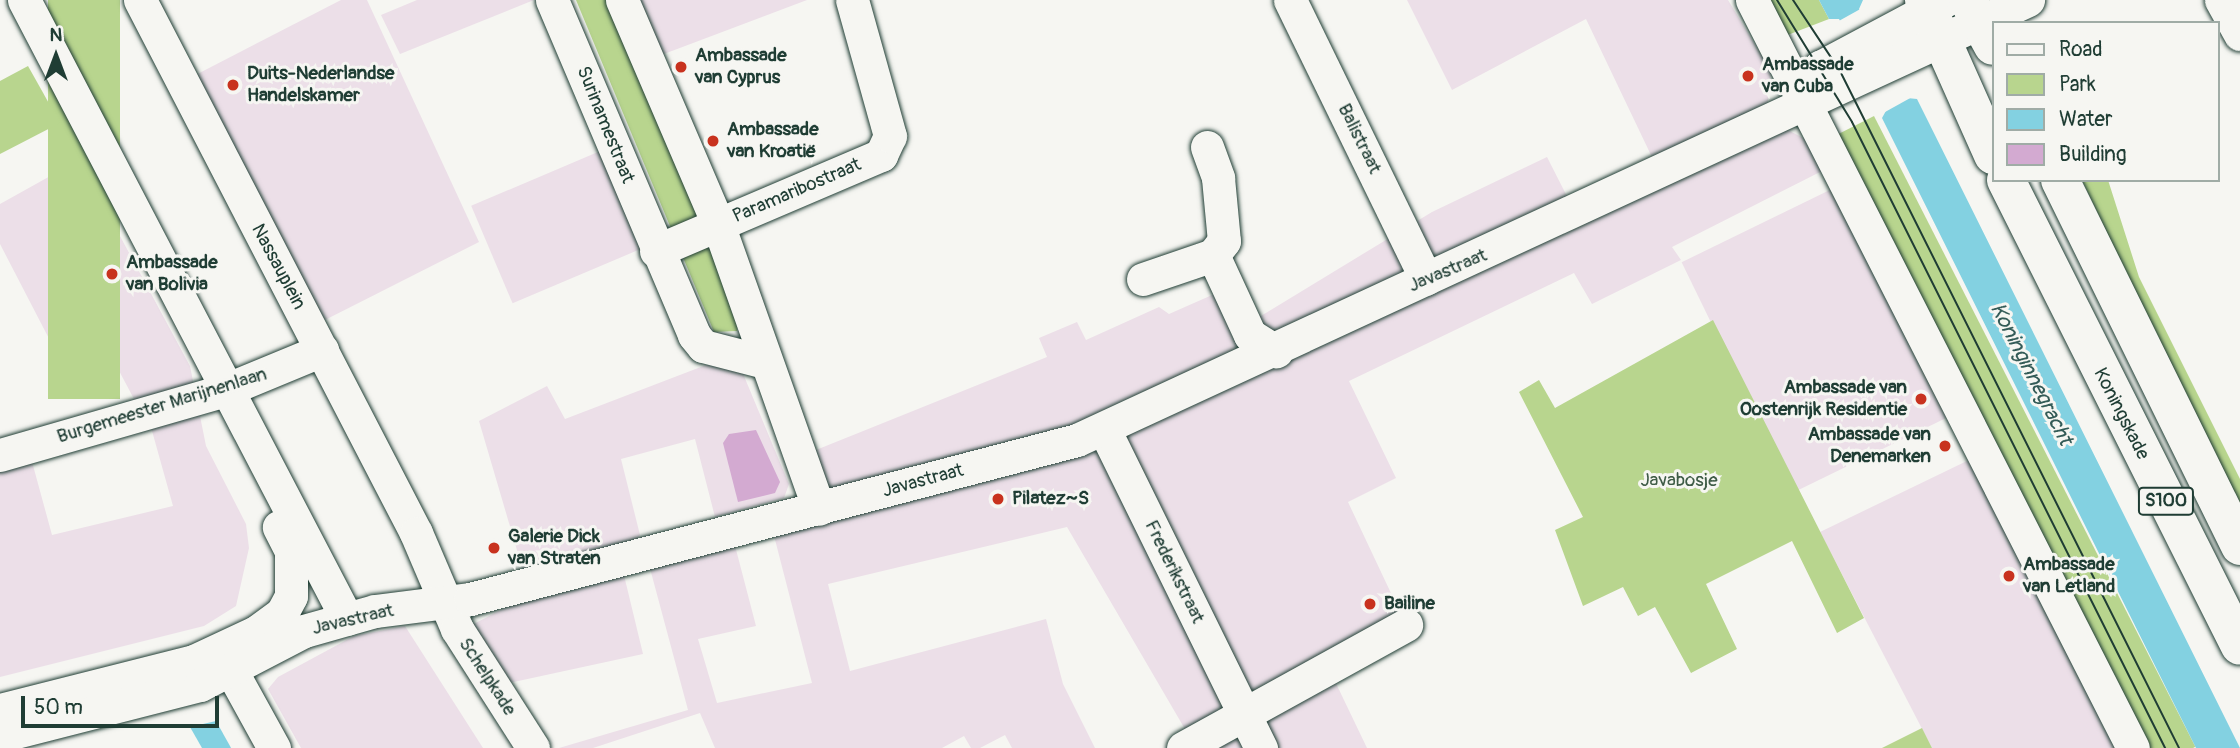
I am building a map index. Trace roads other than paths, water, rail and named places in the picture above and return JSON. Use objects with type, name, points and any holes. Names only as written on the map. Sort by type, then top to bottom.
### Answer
[{"type":"main road","points":[[1935,12],[1992,153]]},
{"type":"main road","name":"Koningskade","points":[[2007,182],[2240,646]]},
{"type":"main road","name":"S100","points":[[2061,182],[2240,546]]},
{"type":"street","points":[[24,0],[228,389],[361,615],[398,597],[411,574],[416,533]]},
{"type":"street","name":"Nassauplein","points":[[140,0],[416,533],[444,604]]},
{"type":"street","name":"Surinamestraat","points":[[552,0],[656,251],[703,345],[765,362]]},
{"type":"street","points":[[622,0],[718,224],[819,509]]},
{"type":"street","name":"Paramaribostraat","points":[[718,224],[881,155],[890,136],[852,0]]},
{"type":"street","name":"Balistraat","points":[[1290,0],[1426,279]]},
{"type":"street","points":[[1752,0],[2133,748]]},
{"type":"street","name":"Javastraat","points":[[0,736],[232,672],[304,631],[361,615],[444,604],[819,509],[1104,429],[1426,279],[1511,245],[1804,101],[1848,67],[1888,47],[1935,12],[1981,23],[2028,0]]},
{"type":"street","points":[[2221,0],[2240,34]]},
{"type":"street","points":[[1143,279],[1213,255],[1224,241],[1218,178],[1207,147]]},
{"type":"street","points":[[656,251],[718,224]]},
{"type":"street","points":[[1213,255],[1250,335],[1276,351]]},
{"type":"street","name":"Burgemeester Marijnenlaan","points":[[0,455],[228,389],[322,350]]},
{"type":"street","points":[[0,710],[194,661],[272,621],[291,596],[291,551],[238,448],[228,389]]},
{"type":"street","name":"Frederikstraat","points":[[1104,429],[1261,748]]},
{"type":"street","name":"Schelpkade","points":[[444,604],[533,748]]},
{"type":"street","points":[[1183,748],[1406,625]]},
{"type":"street","points":[[232,672],[274,748]]},
{"type":"water","name":"Koninginnegracht","points":[[1819,0],[1863,0],[1859,9],[1907,98],[1917,99],[2240,748],[2196,748],[1882,118],[1887,109],[1839,19],[1829,19]]},
{"type":"water","points":[[216,721],[231,748],[202,748],[190,727]]},
{"type":"tram line","points":[[1777,0],[1852,122],[2165,748]]},
{"type":"tram line","points":[[1793,0],[1840,71],[2179,748]]},
{"type":"place","name":"Ambassade van Cyprus","points":[[681,67]]},
{"type":"place","name":"Ambassade van Cuba","points":[[1748,76]]},
{"type":"place","name":"Duits-Nederlandse Handelskamer","points":[[233,85]]},
{"type":"place","name":"Ambassade van Kroatië","points":[[713,141]]},
{"type":"place","name":"Ambassade van Bolivia","points":[[112,274]]},
{"type":"place","name":"Ambassade van Oostenrijk Residentie","points":[[1921,399]]},
{"type":"place","name":"Ambassade van Denemarken","points":[[1945,446]]},
{"type":"place","name":"Pilatez~S","points":[[998,499]]},
{"type":"place","name":"Galerie Dick van Straten","points":[[494,548]]},
{"type":"place","name":"Ambassade van Letland","points":[[2009,576]]},
{"type":"place","name":"Bailine","points":[[1370,604]]},
{"type":"park label","name":"Javabosje","points":[[1679,481]]}]
